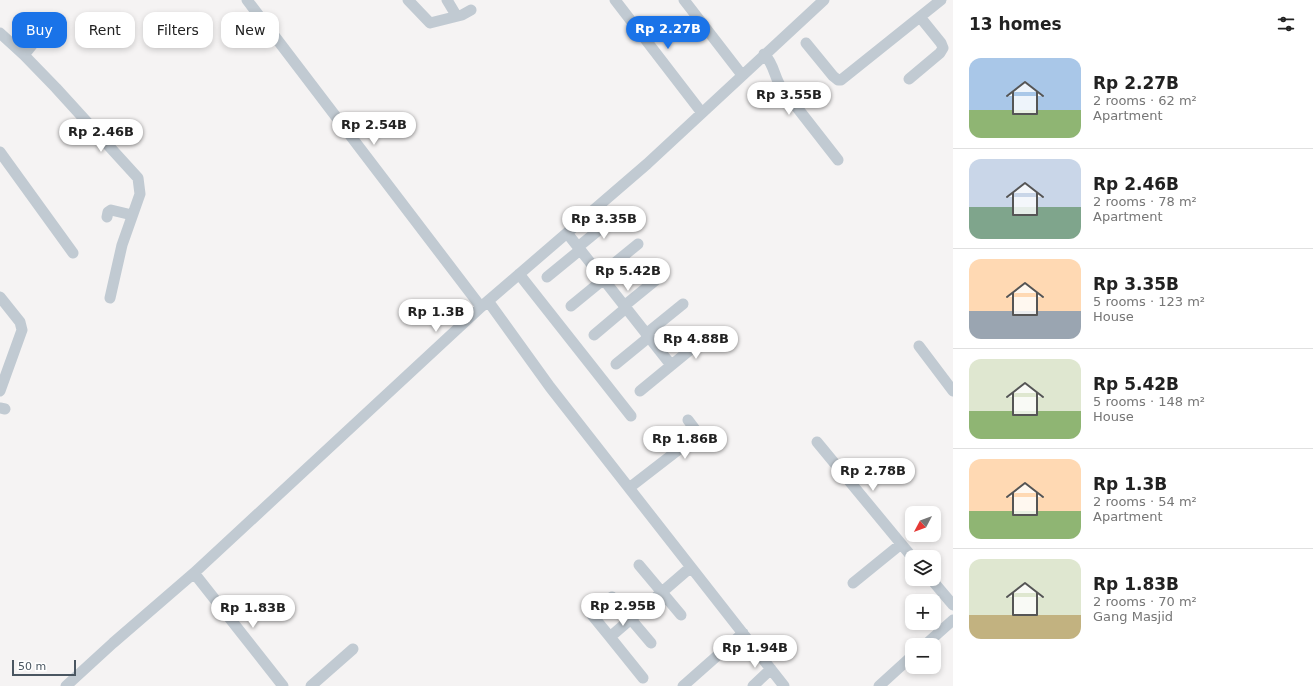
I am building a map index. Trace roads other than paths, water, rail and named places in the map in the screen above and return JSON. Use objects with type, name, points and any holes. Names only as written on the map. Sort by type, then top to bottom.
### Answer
[{"type":"street","points":[[247,0],[784,686]]},
{"type":"street","points":[[408,0],[430,23],[456,15],[462,15],[471,10]]},
{"type":"street","points":[[447,0],[456,15]]},
{"type":"street","points":[[615,0],[702,113]]},
{"type":"street","points":[[684,0],[742,75]]},
{"type":"street","points":[[66,686],[112,643],[195,574],[484,304],[648,164],[764,54],[824,0]]},
{"type":"street","points":[[806,43],[833,76],[838,80],[841,80],[941,0]]},
{"type":"street","points":[[909,79],[940,53],[943,48],[941,42],[920,17]]},
{"type":"street","points":[[0,33],[24,55],[132,170],[140,185],[140,194],[122,245],[110,298]]},
{"type":"street","points":[[24,55],[30,48]]},
{"type":"street","points":[[764,54],[773,66],[776,80],[780,87],[838,160]]},
{"type":"street","points":[[0,152],[73,253]]},
{"type":"street","points":[[107,217],[108,212],[111,210],[132,215]]},
{"type":"street","points":[[547,277],[616,216]]},
{"type":"street","points":[[567,233],[671,365]]},
{"type":"street","points":[[571,306],[638,244]]},
{"type":"street","points":[[519,274],[631,416]]},
{"type":"street","points":[[594,335],[662,275]]},
{"type":"street","points":[[0,297],[20,322],[22,330],[0,391]]},
{"type":"street","points":[[616,364],[683,304]]},
{"type":"street","points":[[640,391],[707,336]]},
{"type":"street","points":[[919,346],[953,391]]},
{"type":"street","points":[[630,488],[695,437],[697,432],[688,420]]},
{"type":"street","points":[[817,442],[906,550]]},
{"type":"street","points":[[853,583],[901,544]]},
{"type":"street","points":[[638,565],[681,615]]},
{"type":"street","points":[[610,637],[691,567]]},
{"type":"street","points":[[195,574],[283,686]]},
{"type":"street","points":[[937,586],[953,605]]},
{"type":"street","points":[[612,597],[651,643]]},
{"type":"street","points":[[592,615],[643,678]]},
{"type":"street","points":[[933,638],[953,620]]},
{"type":"street","points":[[683,686],[744,633]]},
{"type":"street","points":[[311,686],[353,649]]},
{"type":"street","points":[[885,684],[905,663]]},
{"type":"street","points":[[753,686],[771,670]]}]
